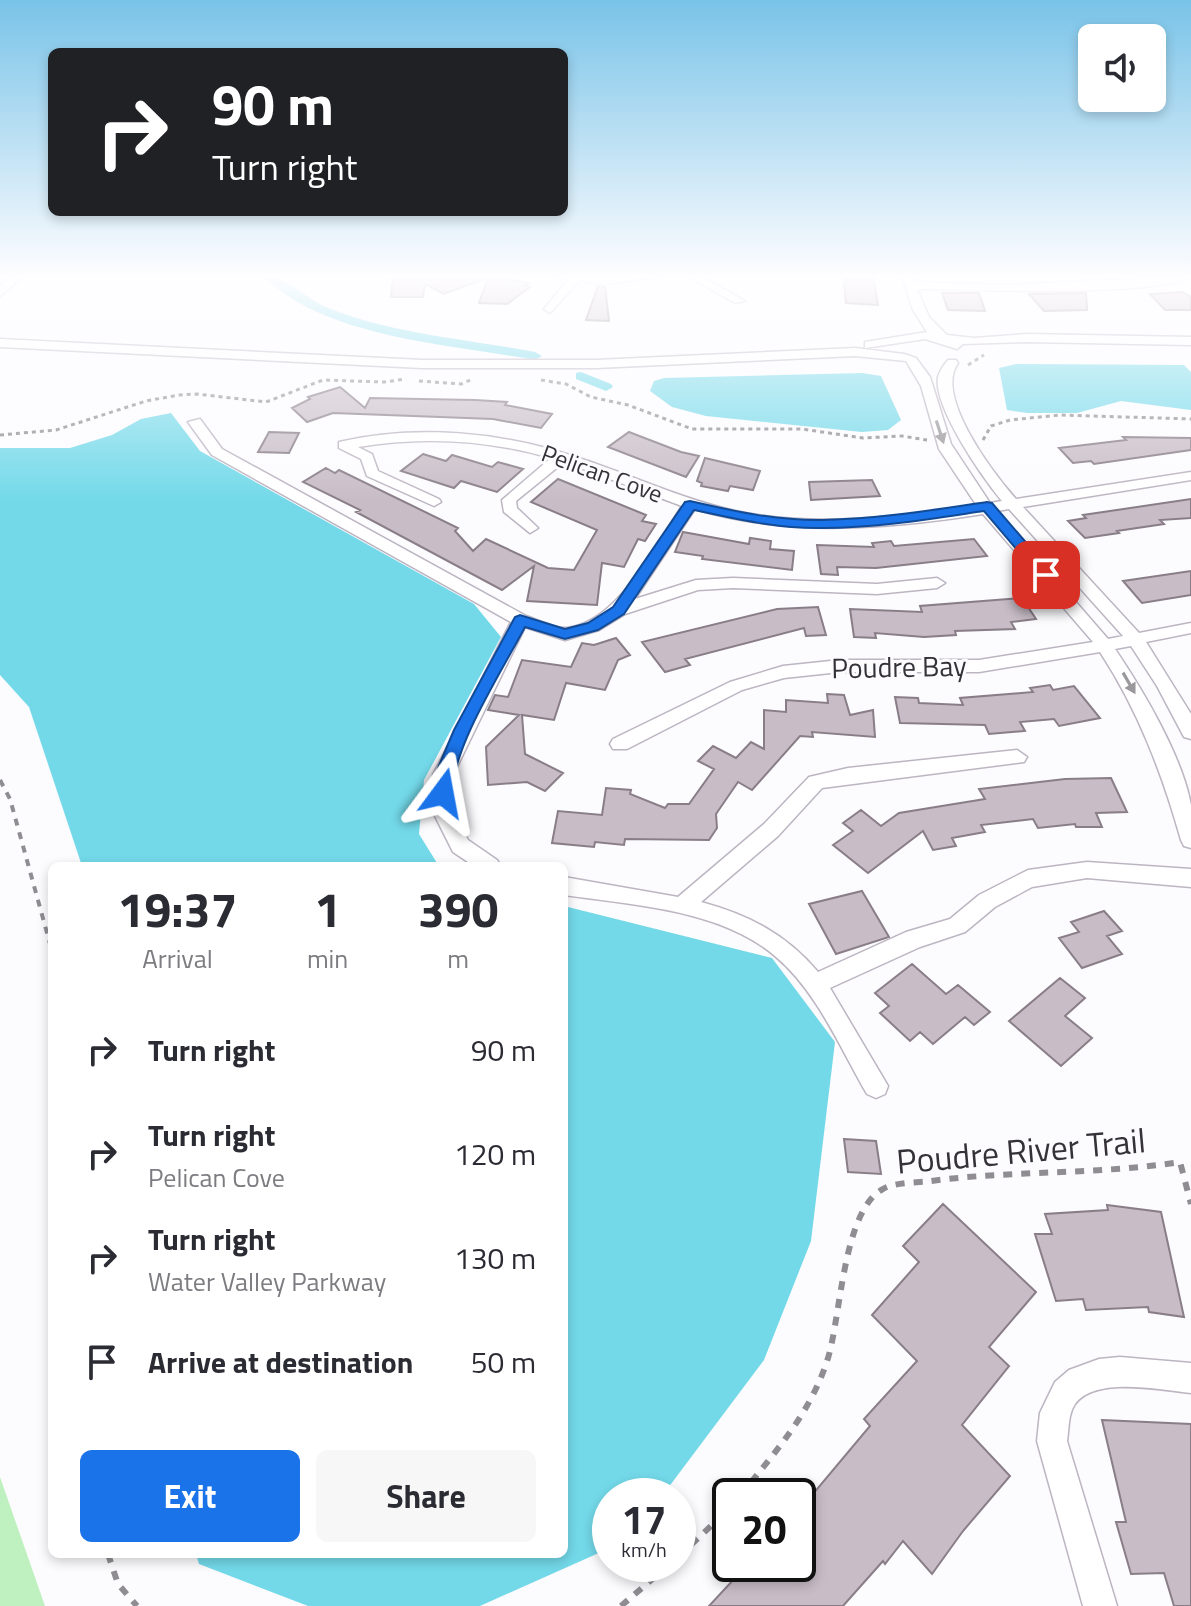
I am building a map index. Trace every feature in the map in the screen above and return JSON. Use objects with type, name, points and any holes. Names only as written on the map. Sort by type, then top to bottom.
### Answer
[{"type":"street","points":[[0,353],[44,351]]},
{"type":"street","points":[[132,351],[460,365],[596,364],[855,352],[929,365],[981,351]]},
{"type":"street","points":[[766,356],[806,351]]},
{"type":"street","points":[[896,351],[928,383],[942,440],[962,476],[1104,645],[1125,676],[1161,745],[1180,796],[1191,840]]},
{"type":"street","points":[[958,351],[957,359],[944,375],[944,384],[966,440],[988,477],[1135,639],[1191,732]]},
{"type":"street","points":[[195,422],[217,452],[520,620],[565,634],[593,626],[619,610],[696,585],[733,583],[877,589],[937,583]]},
{"type":"street","name":"Pelican Cove","points":[[434,502],[372,473],[367,457],[344,445],[374,439],[501,443],[561,457],[690,505],[741,517],[820,524],[883,522],[1191,476]]},
{"type":"street","points":[[530,528],[509,509],[509,500],[561,457]]},
{"type":"street","points":[[619,610],[690,505]]},
{"type":"street","points":[[484,862],[460,846],[443,812],[443,775],[520,620]]},
{"type":"street","name":"Poudre Bay","points":[[620,744],[736,686],[783,672],[840,666],[959,668],[1191,628]]},
{"type":"street","points":[[682,906],[771,830],[816,782],[848,775],[1017,757]]},
{"type":"street","points":[[814,984],[914,939],[957,926],[987,901],[1028,879],[1087,870],[1191,878]]},
{"type":"street","points":[[568,887],[682,906],[747,928],[782,948],[814,984],[876,1086]]},
{"type":"street","points":[[1100,1606],[1052,1441],[1052,1422],[1057,1404],[1074,1383],[1093,1373],[1104,1371],[1191,1378]]},
{"type":"path","points":[[0,435],[56,430],[146,401],[179,395],[197,394],[266,402],[323,380],[384,382],[408,379],[461,384],[476,378]]},
{"type":"path","points":[[538,380],[566,384],[591,397],[628,405],[692,429],[802,429],[863,438],[902,436],[942,440]]},
{"type":"path","points":[[966,440],[984,439],[991,426],[1015,418],[1191,419]]},
{"type":"path","points":[[0,780],[10,799],[48,937]]},
{"type":"path","name":"Poudre River Trail","points":[[754,1478],[803,1417],[828,1358],[854,1235],[862,1212],[866,1201],[885,1187],[959,1177],[1130,1170],[1180,1162],[1191,1204]]},
{"type":"path","points":[[696,1540],[712,1525]]},
{"type":"path","points":[[109,1558],[118,1584],[137,1606]]},
{"type":"path","points":[[621,1606],[649,1582]]},
{"type":"green space","points":[[0,1477],[45,1606],[0,1606]]},
{"type":"water","points":[[1016,364],[1184,365],[1191,372],[1191,410],[1121,401],[1077,413],[1007,410],[999,368]]},
{"type":"water","points":[[862,373],[881,376],[901,420],[888,430],[862,432],[706,416],[672,407],[650,391],[654,381],[664,378]]},
{"type":"water","points":[[171,413],[200,451],[474,604],[501,637],[424,780],[419,834],[436,862],[81,862],[29,707],[0,675],[0,448],[70,448],[112,435],[141,419]]},
{"type":"water","points":[[568,907],[772,958],[835,1042],[811,1241],[764,1360],[676,1478],[592,1478],[592,1556],[480,1606],[308,1606],[199,1564],[197,1558],[568,1558]]},
{"type":"building","points":[[340,387],[365,408],[370,398],[475,400],[507,402],[505,405],[552,414],[541,428],[493,419],[333,413],[307,422],[292,408],[310,399],[308,397]]},
{"type":"building","points":[[269,432],[299,433],[289,453],[258,452]]},
{"type":"building","points":[[629,432],[699,456],[686,477],[608,447]]},
{"type":"building","points":[[1123,437],[1191,438],[1191,450],[1094,464],[1091,461],[1073,463],[1059,448],[1126,440]]},
{"type":"building","points":[[423,454],[446,461],[452,455],[492,467],[498,462],[523,469],[497,492],[461,481],[454,488],[401,471]]},
{"type":"building","points":[[705,458],[760,471],[753,490],[730,486],[728,491],[701,486],[702,483],[697,481]]},
{"type":"building","points":[[326,468],[335,473],[339,470],[458,528],[455,531],[473,551],[486,539],[548,568],[574,570],[597,530],[531,502],[558,479],[646,515],[642,521],[656,524],[645,541],[638,539],[624,567],[602,563],[597,605],[527,601],[534,566],[502,590],[356,512],[360,510],[303,482]]},
{"type":"building","points":[[872,480],[880,496],[811,500],[809,482]]},
{"type":"building","points":[[1191,499],[1191,518],[1160,520],[1164,524],[1117,531],[1119,533],[1085,538],[1068,521],[1086,518],[1083,515]]},
{"type":"building","points":[[683,532],[749,544],[750,538],[771,541],[770,549],[794,551],[792,570],[702,559],[703,556],[675,552]]},
{"type":"building","points":[[974,539],[987,556],[876,568],[837,567],[838,575],[821,574],[817,545],[874,547],[872,543],[891,541],[894,546]]},
{"type":"building","points":[[1191,571],[1191,595],[1142,603],[1123,581]]},
{"type":"building","points":[[1022,598],[1036,619],[1011,622],[1015,629],[955,631],[956,635],[924,637],[875,633],[876,638],[854,637],[850,609],[922,612],[920,606]]},
{"type":"building","points":[[818,607],[826,635],[806,636],[804,628],[685,659],[690,665],[665,672],[642,642],[777,609]]},
{"type":"building","points":[[616,638],[630,655],[618,660],[605,690],[566,683],[554,720],[522,715],[525,754],[563,773],[545,791],[527,782],[488,785],[486,747],[519,715],[488,710],[495,695],[508,697],[522,660],[571,667],[582,643],[594,645]]},
{"type":"building","points":[[1050,685],[1053,690],[1074,686],[1100,718],[1059,726],[1054,719],[1020,722],[1025,731],[989,734],[985,725],[900,723],[895,697],[918,698],[919,703],[963,705],[960,698],[1033,692],[1030,688]]},
{"type":"building","points":[[827,694],[844,695],[850,715],[873,710],[875,737],[812,732],[813,737],[800,736],[752,790],[738,782],[716,814],[717,828],[709,840],[625,839],[624,845],[595,842],[594,847],[552,843],[558,811],[602,815],[606,788],[631,790],[630,794],[665,808],[668,804],[689,804],[714,769],[698,761],[713,746],[736,758],[751,742],[764,749],[764,710],[786,712],[786,700],[828,703]]},
{"type":"building","points":[[1111,778],[1127,812],[1096,813],[1102,827],[1076,827],[1075,824],[1038,828],[1033,819],[981,825],[985,832],[952,838],[956,846],[933,850],[923,831],[868,873],[833,845],[853,831],[843,823],[861,810],[881,826],[899,813],[985,799],[979,789],[1065,779]]},
{"type":"building","points":[[862,891],[889,937],[836,954],[809,904]]},
{"type":"building","points":[[1104,911],[1122,931],[1107,936],[1122,954],[1082,968],[1059,938],[1079,932],[1071,922]]},
{"type":"building","points":[[912,964],[946,994],[958,985],[990,1012],[974,1025],[965,1017],[933,1044],[920,1032],[910,1041],[880,1013],[889,1006],[875,993]]},
{"type":"building","points":[[1060,978],[1085,998],[1065,1016],[1092,1038],[1061,1066],[1009,1021]]},
{"type":"building","points":[[844,1139],[876,1141],[881,1174],[848,1172]]},
{"type":"building","points":[[943,1204],[1036,1292],[989,1347],[1009,1366],[962,1425],[1010,1476],[963,1531],[932,1574],[903,1541],[843,1606],[709,1606],[731,1582],[816,1582],[816,1490],[870,1426],[864,1419],[917,1361],[872,1315],[919,1262],[903,1246]]},
{"type":"building","points":[[1107,1205],[1161,1212],[1184,1317],[1149,1312],[1148,1307],[1086,1310],[1083,1299],[1056,1301],[1035,1234],[1052,1234],[1045,1214],[1108,1210]]},
{"type":"building","points":[[1102,1420],[1191,1424],[1191,1606],[1174,1606],[1164,1573],[1131,1574],[1116,1522],[1126,1522]]},
{"type":"waterway","points":[[507,351],[535,356]]},
{"type":"waterway","points":[[581,376],[606,387]]},
{"type":"route","points":[[443,793],[443,775],[463,730],[520,620],[565,634],[593,626],[619,610],[690,505],[741,517],[820,524],[883,522],[987,506],[1046,575]]}]
